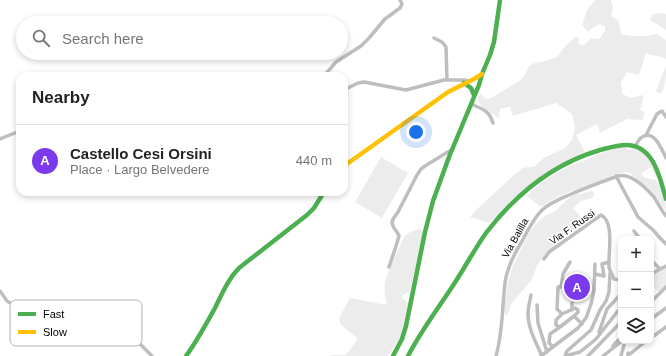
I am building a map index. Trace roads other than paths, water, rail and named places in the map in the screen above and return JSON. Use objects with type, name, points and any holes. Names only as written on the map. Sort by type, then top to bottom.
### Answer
[{"type":"street","points":[[348,54],[361,46],[385,19],[400,8],[402,4],[400,0]]},
{"type":"street","points":[[393,356],[406,326],[430,214],[438,186],[478,88],[494,42],[500,0]]},
{"type":"street","points":[[434,38],[442,42],[446,47],[447,80]]},
{"type":"street","points":[[327,72],[340,60]]},
{"type":"street","points":[[348,163],[445,94],[482,74]]},
{"type":"street","points":[[348,88],[362,82],[367,82],[408,90],[447,80],[472,80],[477,83],[478,88]]},
{"type":"street","points":[[472,80],[475,87],[474,95]]},
{"type":"street","points":[[464,83],[472,89],[474,95]]},
{"type":"street","points":[[471,104],[488,112],[493,123]]},
{"type":"street","points":[[636,146],[639,140],[646,135],[658,113],[662,112],[666,116]]},
{"type":"street","points":[[0,139],[16,133]]},
{"type":"street","points":[[646,135],[651,136],[656,140],[666,158]]},
{"type":"street","points":[[408,356],[419,335],[489,229],[498,218],[527,190],[550,172],[590,153],[607,147],[624,144],[636,146],[644,150],[650,156],[659,176],[666,199]]},
{"type":"street","points":[[389,267],[399,236],[392,224],[393,219],[421,169],[452,149]]},
{"type":"street","points":[[666,216],[654,198],[637,181],[625,175],[616,176],[638,216],[666,244]]},
{"type":"street","name":"Via Balilla","points":[[496,356],[501,332],[505,283],[508,270],[514,255],[537,216],[556,201],[616,176]]},
{"type":"street","points":[[186,356],[197,340],[234,273],[307,215],[314,208],[322,196]]},
{"type":"street","name":"Via F. Russi","points":[[544,259],[549,252],[601,215],[605,217],[609,229],[610,245],[609,292],[591,330],[567,351],[565,356]]},
{"type":"street","points":[[634,230],[638,236]]},
{"type":"street","points":[[562,314],[557,309],[558,287],[561,287],[563,274],[570,262]]},
{"type":"street","points":[[595,274],[604,276],[602,264],[609,262]]},
{"type":"street","points":[[654,263],[660,269]]},
{"type":"street","points":[[531,295],[528,318],[532,334],[541,356],[582,324],[586,318],[591,304],[595,264]]},
{"type":"street","points":[[654,272],[666,266]]},
{"type":"street","points":[[610,272],[614,279],[618,280]]},
{"type":"street","points":[[654,299],[666,287]]},
{"type":"street","points":[[0,291],[10,303]]},
{"type":"street","points":[[596,339],[607,309],[618,297]]},
{"type":"street","points":[[572,303],[572,310]]},
{"type":"street","points":[[537,305],[538,324],[547,352]]},
{"type":"street","points":[[553,347],[549,343],[550,334],[560,328],[574,316],[578,310],[575,308],[562,314],[556,320],[556,325],[560,328]]},
{"type":"street","points":[[565,356],[580,352],[596,339],[620,308]]},
{"type":"street","points":[[654,317],[666,308]]},
{"type":"street","points":[[574,316],[582,324]]},
{"type":"street","points":[[588,356],[618,325]]},
{"type":"street","points":[[654,336],[666,327]]},
{"type":"street","points":[[612,349],[618,340]]},
{"type":"street","points":[[603,356],[618,344]]},
{"type":"street","points":[[621,356],[624,344]]},
{"type":"street","points":[[628,356],[628,353],[630,354],[642,344]]},
{"type":"street","points":[[142,346],[152,356]]},
{"type":"place","name":"Castello Cesi Orsini","points":[[577,287]]}]
